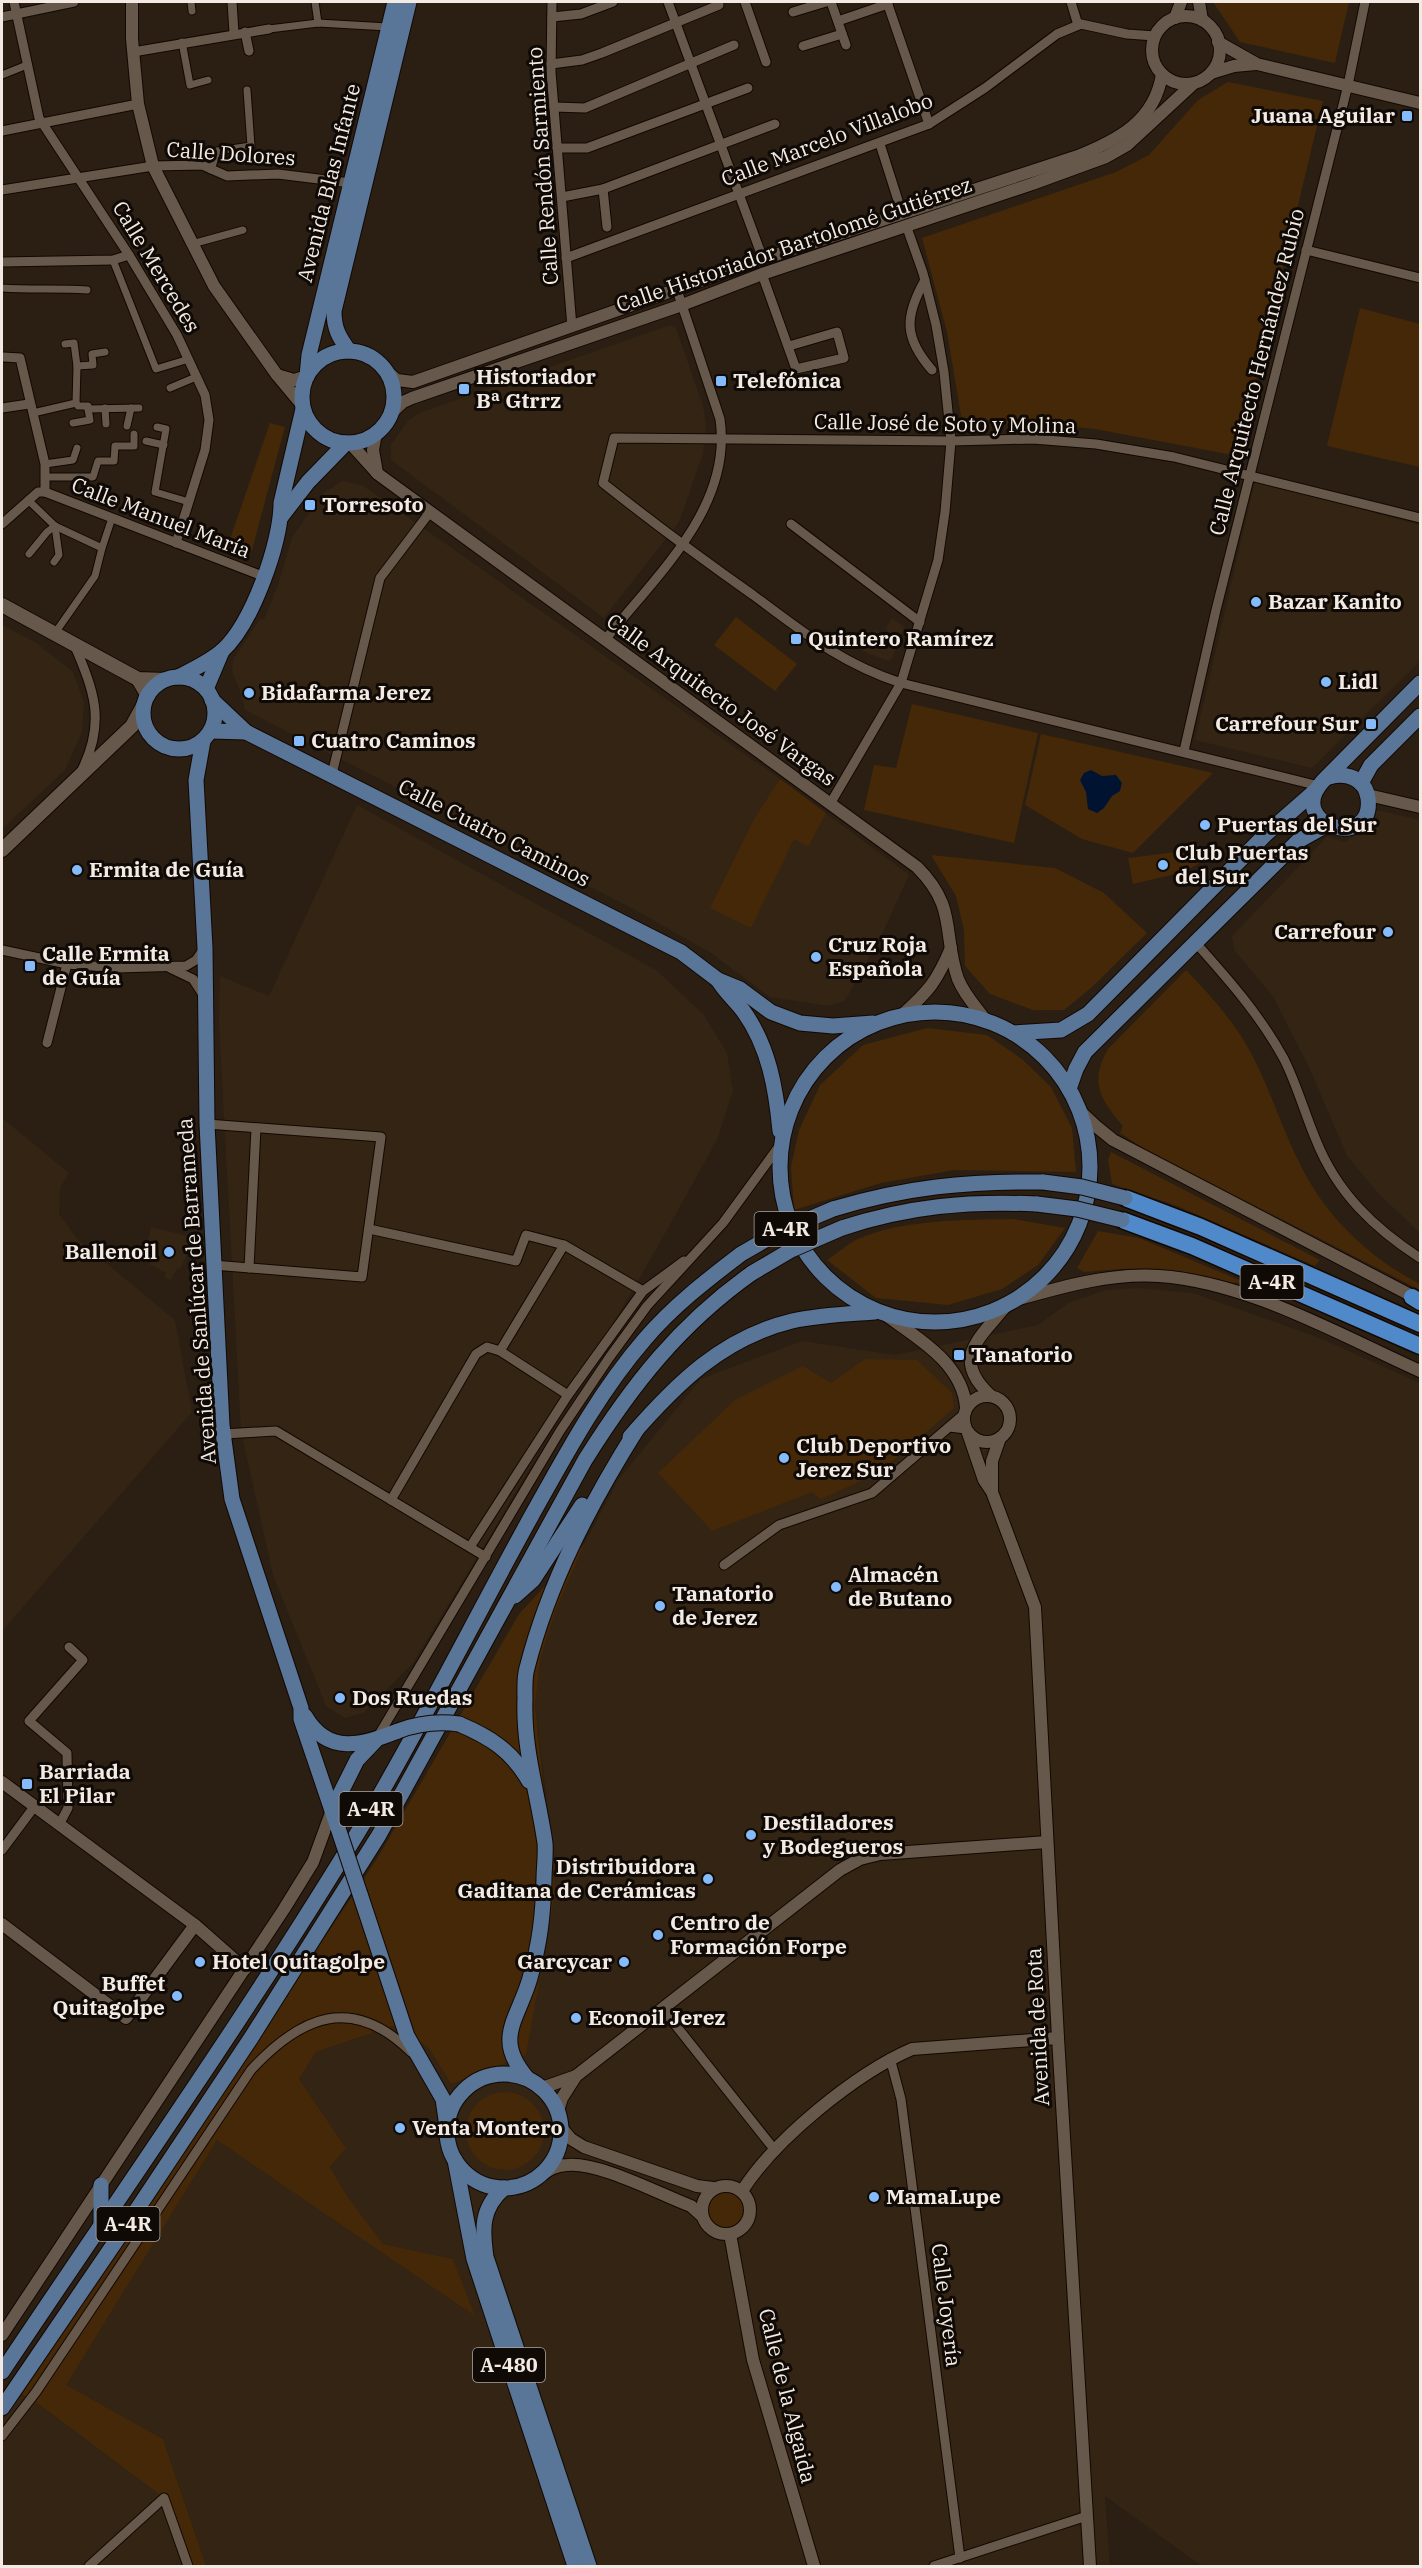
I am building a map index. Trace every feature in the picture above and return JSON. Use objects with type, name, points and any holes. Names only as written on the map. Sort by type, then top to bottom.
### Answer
[{"type":"highway","name":"A-4R","points":[[1125,1197],[1201,1227],[1420,1324]]},
{"type":"highway","name":"A-4R","points":[[1122,1220],[1192,1246],[1420,1346]]},
{"type":"main road","name":"Avenida Blas Infante","points":[[307,376],[309,355],[394,2]]},
{"type":"main road","name":"Avenida Blas Infante","points":[[349,351],[338,336],[334,325],[334,311],[409,2]]},
{"type":"main road","points":[[2,850],[132,726],[155,686],[222,651],[232,639],[254,603],[265,577],[281,517],[281,503],[303,407],[302,390],[307,376],[319,361],[333,353],[349,351],[369,357],[384,369],[391,383],[394,399],[390,414],[376,434],[362,441],[348,443],[333,441],[316,431],[303,407]]},
{"type":"main road","points":[[281,517],[308,482],[348,443]]},
{"type":"main road","points":[[2,605],[138,679],[196,681],[209,695]]},
{"type":"main road","points":[[138,679],[146,700],[143,717],[147,729],[155,740],[165,747],[190,748],[207,736],[214,719],[209,695],[222,651]]},
{"type":"main road","points":[[1013,1033],[1061,1030],[1088,1014],[1420,683]]},
{"type":"main road","name":"Calle Cuatro Caminos","points":[[209,695],[246,732]]},
{"type":"main road","points":[[1321,784],[1314,806],[1327,825],[1341,829],[1358,824],[1365,816],[1368,806],[1365,789],[1371,765],[1420,716]]},
{"type":"main road","name":"Calle Cuatro Caminos","points":[[207,736],[225,729],[246,732],[332,774],[681,952],[718,980],[740,989],[771,1012],[800,1023],[833,1026],[876,1023]]},
{"type":"main road","name":"Avenida de Sanlúcar de Barrameda","points":[[207,736],[196,780],[205,948],[207,1124],[223,1434],[232,1499],[301,1708],[301,1719],[403,2026],[443,2099],[447,2126]]},
{"type":"main road","points":[[1321,784],[1347,775],[1365,789]]},
{"type":"main road","points":[[1069,1089],[1085,1052],[1298,841],[1327,825]]},
{"type":"main road","name":"Calle Cuatro Caminos","points":[[718,980],[728,996],[743,1011],[759,1037],[773,1078],[781,1133]]},
{"type":"main road","points":[[951,1012],[984,1018],[1013,1033],[1035,1048],[1054,1067],[1069,1089],[1079,1110],[1088,1141],[1090,1174],[1086,1206],[1075,1236],[1060,1260],[1041,1281],[1019,1299],[1005,1307],[968,1320],[948,1323],[918,1322],[881,1314],[854,1300],[829,1281],[808,1257],[792,1229],[782,1198],[777,1149],[781,1133],[803,1084],[834,1048],[876,1023],[902,1015],[951,1012]]},
{"type":"main road","name":"A-4R","points":[[2,2372],[243,2012],[362,1825],[408,1746],[556,1472],[599,1401],[646,1337],[681,1302],[741,1254],[781,1231],[833,1209],[869,1198],[942,1185],[983,1182],[1043,1182],[1082,1187],[1125,1197]]},
{"type":"main road","name":"A-4R","points":[[2,2408],[116,2241],[379,1835],[585,1460],[634,1385],[661,1353],[720,1296],[752,1273],[791,1250],[842,1228],[875,1218],[944,1205],[983,1202],[1037,1204],[1077,1209],[1122,1220]]},
{"type":"main road","points":[[508,1602],[533,1580],[611,1459],[659,1402],[685,1378],[718,1353],[756,1333],[792,1321],[881,1314]]},
{"type":"main road","points":[[526,2078],[516,2065],[508,2044],[515,2018],[530,1980],[542,1928],[545,1845],[527,1753],[524,1720],[526,1671],[540,1624],[573,1541],[596,1497],[637,1429]]},
{"type":"main road","points":[[301,1708],[312,1727],[329,1741],[339,1744],[376,1740],[414,1724],[431,1722],[459,1724],[501,1745],[519,1764],[534,1792]]},
{"type":"main road","points":[[332,1810],[357,1760],[376,1740]]},
{"type":"main road","points":[[496,2074],[512,2074],[526,2078],[542,2088],[558,2111],[561,2127],[557,2153],[541,2175],[517,2187],[489,2186],[475,2181],[455,2160],[448,2144],[447,2126],[450,2111],[458,2097],[468,2086],[481,2078],[496,2074]]},
{"type":"main road","name":"A-480","points":[[455,2160],[474,2259],[575,2566]]},
{"type":"main road","points":[[101,2186],[101,2223]]},
{"type":"main road","name":"A-480","points":[[504,2188],[494,2197],[485,2212],[482,2231],[486,2257],[589,2566]]},
{"type":"street","name":"Calle Mercedes","points":[[14,2],[39,118],[129,255],[177,335],[205,395],[209,420],[205,450],[176,543]]},
{"type":"street","points":[[2,17],[74,2]]},
{"type":"street","points":[[132,2],[133,52],[138,105],[153,166],[214,286],[277,375],[303,407]]},
{"type":"street","points":[[191,2],[192,11]]},
{"type":"street","points":[[232,2],[234,33]]},
{"type":"street","points":[[315,2],[318,23]]},
{"type":"street","name":"Calle Rendón Sarmiento","points":[[552,2],[551,64],[573,327]]},
{"type":"street","points":[[552,17],[581,14],[613,2]]},
{"type":"street","points":[[668,2],[741,194],[763,259]]},
{"type":"street","points":[[745,2],[765,62]]},
{"type":"street","points":[[793,12],[826,2]]},
{"type":"street","points":[[831,2],[846,45]]},
{"type":"street","points":[[1071,2],[1078,25],[1155,36]]},
{"type":"street","points":[[1175,18],[1181,2]]},
{"type":"street","points":[[1198,2],[1202,20]]},
{"type":"street","name":"Calle Arquitecto Hernández Rubio","points":[[1184,752],[1250,474],[1348,85],[1365,2]]},
{"type":"street","points":[[838,21],[887,3],[929,124]]},
{"type":"street","points":[[551,64],[582,60],[718,5]]},
{"type":"street","points":[[1194,83],[1182,84],[1162,74],[1152,56],[1155,36],[1163,25],[1175,18],[1193,17],[1202,20],[1213,29],[1219,53],[1210,73]]},
{"type":"street","points":[[133,52],[234,33],[318,23],[388,27]]},
{"type":"street","name":"Calle Marcelo Villalobo","points":[[566,258],[929,124],[985,88],[1057,34],[1078,25]]},
{"type":"street","points":[[245,32],[249,51]]},
{"type":"street","points":[[804,46],[842,34]]},
{"type":"street","points":[[182,42],[190,85],[208,80]]},
{"type":"street","points":[[1218,42],[1257,64],[1420,103]]},
{"type":"street","points":[[554,107],[585,108],[734,45]]},
{"type":"street","name":"Calle Historiador Bartolomé Gutiérrez","points":[[384,369],[397,380],[413,382],[763,259],[1032,184],[1106,157],[1127,145],[1194,83],[1210,73],[1234,66],[1257,64]]},
{"type":"street","points":[[2,75],[27,65]]},
{"type":"street","name":"Calle Historiador Bartolomé Gutiérrez","points":[[390,414],[403,402],[412,398],[682,305],[904,219],[1110,143],[1129,130],[1155,102],[1162,74]]},
{"type":"street","points":[[557,148],[587,148],[748,88]]},
{"type":"street","points":[[211,170],[217,152],[251,146],[247,90]]},
{"type":"street","points":[[2,131],[138,105]]},
{"type":"street","points":[[562,197],[603,189],[775,124]]},
{"type":"street","points":[[830,804],[901,683],[938,560],[951,441],[943,363],[936,325],[925,280],[879,144]]},
{"type":"street","name":"Calle Dolores","points":[[2,190],[153,166],[202,165],[227,176],[278,174],[351,183]]},
{"type":"street","points":[[603,189],[607,227]]},
{"type":"street","points":[[192,244],[243,230]]},
{"type":"street","points":[[1306,250],[1420,278]]},
{"type":"street","points":[[2,262],[113,260],[129,255]]},
{"type":"street","points":[[113,260],[156,369],[189,359]]},
{"type":"street","points":[[762,274],[796,369],[843,358],[837,332],[789,346]]},
{"type":"street","points":[[925,280],[913,301],[909,329],[912,342],[932,370]]},
{"type":"street","points":[[2,288],[28,291],[87,290]]},
{"type":"street","points":[[605,640],[682,544],[709,498],[718,469],[723,438],[715,399],[677,291]]},
{"type":"street","points":[[65,344],[74,343],[77,366],[76,403]]},
{"type":"street","points":[[77,366],[93,365],[92,354],[105,352]]},
{"type":"street","points":[[2,355],[20,358],[46,477],[45,492],[38,492],[2,524]]},
{"type":"street","points":[[277,375],[294,380],[307,376]]},
{"type":"street","points":[[170,388],[196,377]]},
{"type":"street","points":[[33,413],[76,403],[78,406],[88,406],[90,420],[73,423]]},
{"type":"street","points":[[2,408],[29,404]]},
{"type":"street","points":[[105,408],[106,424]]},
{"type":"street","points":[[88,409],[135,408],[127,426]]},
{"type":"street","points":[[157,427],[166,429],[155,492],[189,502]]},
{"type":"street","points":[[46,477],[93,477],[98,461],[114,461],[115,446],[134,446],[134,434]]},
{"type":"street","points":[[376,434],[373,450],[378,474]]},
{"type":"street","name":"Calle José de Soto y Molina","points":[[682,544],[603,483],[614,438],[951,441],[1033,439],[1096,444],[1174,457],[1250,474],[1420,518]]},
{"type":"street","points":[[146,441],[164,445]]},
{"type":"street","name":"Calle Arquitecto José Vargas","points":[[348,443],[378,474],[889,845],[927,877],[944,905],[959,980],[984,1018]]},
{"type":"street","points":[[45,464],[73,460],[77,448]]},
{"type":"street","name":"Calle Manuel María","points":[[45,492],[265,577]]},
{"type":"street","points":[[28,500],[55,526],[102,548]]},
{"type":"street","points":[[332,774],[380,578],[430,512]]},
{"type":"street","points":[[55,633],[95,576],[112,518]]},
{"type":"street","points":[[791,524],[920,622]]},
{"type":"street","points":[[29,554],[55,526]]},
{"type":"street","points":[[54,562],[59,555],[55,526]]},
{"type":"street","points":[[682,544],[843,660],[901,683],[1321,784]]},
{"type":"street","points":[[74,644],[91,684],[96,706],[93,748],[79,777]]},
{"type":"street","points":[[1365,789],[1420,807]]},
{"type":"street","points":[[1195,942],[1242,995],[1270,1035],[1285,1061],[1316,1142],[1344,1192],[1358,1209],[1394,1241],[1420,1258]]},
{"type":"street","points":[[902,1015],[938,979],[952,947]]},
{"type":"street","points":[[2,950],[67,964],[117,968],[170,968],[186,966],[196,960],[205,948]]},
{"type":"street","points":[[47,1043],[67,964]]},
{"type":"street","points":[[170,968],[193,979],[205,999]]},
{"type":"street","points":[[1079,1110],[1113,1140],[1418,1300]]},
{"type":"street","points":[[207,1124],[381,1137],[362,1276],[213,1265]]},
{"type":"street","points":[[249,1268],[256,1128]]},
{"type":"street","points":[[376,1740],[560,1431],[609,1358],[647,1306],[700,1249],[741,1199],[777,1149]]},
{"type":"street","points":[[369,1229],[516,1261],[526,1235],[564,1245],[643,1291]]},
{"type":"street","points":[[500,1351],[564,1245]]},
{"type":"street","points":[[470,1547],[568,1395],[643,1291],[700,1249]]},
{"type":"street","points":[[1019,1299],[1072,1284],[1117,1277],[1159,1276],[1199,1282],[1279,1308],[1420,1371]]},
{"type":"street","points":[[948,1428],[967,1431],[977,1440],[985,1442],[1000,1438],[1006,1432],[1010,1417],[1004,1403],[992,1396],[974,1377],[969,1365],[971,1351],[1005,1307]]},
{"type":"street","points":[[881,1314],[928,1347],[956,1376],[965,1395],[967,1431]]},
{"type":"street","points":[[391,1500],[476,1354],[487,1347],[500,1351],[568,1395]]},
{"type":"street","points":[[724,1564],[779,1525],[872,1493],[948,1428],[977,1397],[992,1396]]},
{"type":"street","points":[[223,1434],[276,1431],[486,1557]]},
{"type":"street","name":"Avenida de Rota","points":[[967,1431],[984,1480],[992,1492],[1035,1607],[1090,2566]]},
{"type":"street","name":"Avenida de Rota","points":[[992,1492],[992,1461],[1000,1438]]},
{"type":"street","points":[[59,1825],[68,1808],[67,1753],[29,1721],[84,1660],[69,1647]]},
{"type":"street","points":[[2,1782],[195,1925],[245,1969]]},
{"type":"street","points":[[2,1850],[34,1807]]},
{"type":"street","points":[[2,2335],[245,1969],[313,1862],[332,1810]]},
{"type":"street","points":[[542,2088],[576,2076],[840,1870],[860,1859],[880,1854],[1047,1842]]},
{"type":"street","points":[[3,1927],[126,2018],[195,1925]]},
{"type":"street","points":[[662,2008],[774,2149]]},
{"type":"street","points":[[2,2436],[36,2392],[251,2070],[273,2047],[312,2023],[336,2018],[357,2019],[375,2024],[393,2034],[421,2062]]},
{"type":"street","points":[[742,2191],[753,2173],[774,2149],[815,2113],[890,2058],[912,2049],[1058,2038]]},
{"type":"street","name":"Calle Joyería","points":[[890,2058],[901,2098],[960,2558]]},
{"type":"street","points":[[558,2111],[562,2098],[576,2076]]},
{"type":"street","points":[[541,2175],[557,2166],[568,2164],[603,2171],[691,2206],[702,2216],[709,2228],[723,2234],[730,2234],[744,2227],[748,2220],[750,2205],[742,2191],[728,2186],[713,2188],[697,2186],[585,2147],[571,2139],[561,2127]]},
{"type":"street","points":[[702,2216],[703,2200],[713,2188]]},
{"type":"street","name":"Calle de la Algaida","points":[[730,2234],[753,2360],[814,2566]]},
{"type":"street","points":[[89,2566],[164,2498],[188,2566]]},
{"type":"street","points":[[934,2566],[1087,2516]]},
{"type":"shaded area","points":[[1213,2],[1349,2],[1335,63],[1240,42]]},
{"type":"shaded area","points":[[1228,82],[1323,101],[1238,456],[1095,429],[1026,422],[963,427],[947,332],[922,238],[1116,172],[1149,155],[1198,100]]},
{"type":"shaded area","points":[[1360,308],[1420,324],[1420,467],[1327,446]]},
{"type":"shaded area","points":[[670,325],[676,328],[703,406],[706,424],[703,454],[679,522],[604,618],[391,460],[391,445],[408,421],[419,413]]},
{"type":"shaded area","points":[[270,423],[285,427],[252,550],[246,555],[227,548]]},
{"type":"shaded area","points":[[342,481],[362,485],[780,779],[909,875],[883,932],[845,1001],[828,1006],[770,997],[711,953],[641,913],[245,710],[232,672],[233,660],[260,619],[264,620],[278,585],[292,537],[324,493]]},
{"type":"shaded area","points":[[1255,481],[1420,525],[1420,661],[1312,768],[1195,740]]},
{"type":"shaded area","points":[[736,617],[797,664],[775,691],[714,645]]},
{"type":"shaded area","points":[[892,618],[904,627],[892,659],[888,661],[865,652],[857,645],[867,630],[873,634],[877,630],[882,635],[888,631],[886,628]]},
{"type":"shaded area","points":[[2,625],[35,642],[73,672],[84,702],[82,732],[65,770],[2,829]]},
{"type":"shaded area","points":[[912,704],[1038,733],[1014,843],[864,810],[874,765],[896,768]]},
{"type":"shaded area","points":[[1041,734],[1213,773],[1133,853],[1082,839],[1025,805]]},
{"type":"shaded area","points":[[780,779],[826,813],[808,847],[794,839],[751,928],[710,908],[754,819]]},
{"type":"shaded area","points":[[357,805],[656,970],[704,1015],[727,1053],[733,1091],[717,1140],[658,1246],[493,1531],[413,1663],[363,1713],[345,1718],[326,1706],[273,1575],[241,1431],[219,1024],[220,976],[269,996]]},
{"type":"shaded area","points":[[1377,810],[1420,820],[1420,1233],[1377,1192],[1347,1156],[1308,1065],[1272,995],[1234,950],[1232,936],[1327,837],[1345,842],[1367,828]]},
{"type":"shaded area","name":"Club Puertas del Sur","points":[[1193,840],[1210,857],[1184,872],[1133,884],[1128,858],[1176,852]]},
{"type":"shaded area","points":[[931,855],[1055,868],[1104,893],[1147,933],[1091,988],[1064,1010],[1033,1010],[990,994],[965,966],[964,930],[956,896]]},
{"type":"shaded area","points":[[1186,970],[1226,1015],[1246,1044],[1262,1075],[1302,1168],[1324,1204],[1337,1220],[1368,1249],[1384,1262],[1420,1284],[1420,1290],[1146,1150],[1120,1133],[1123,1126],[1108,1107],[1100,1090],[1098,1081],[1102,1061],[1108,1049]]},
{"type":"shaded area","points":[[927,1028],[987,1035],[1022,1059],[1051,1087],[1072,1128],[1076,1172],[955,1170],[881,1183],[794,1210],[791,1167],[799,1130],[820,1085],[863,1045]]},
{"type":"shaded area","points":[[2,1118],[69,1173],[60,1188],[59,1214],[78,1240],[175,1320],[192,1412],[2,1631]]},
{"type":"shaded area","points":[[1111,1152],[1320,1260],[1315,1266],[1177,1206],[1112,1184],[1108,1160]]},
{"type":"shaded area","points":[[1013,1219],[1065,1228],[1038,1265],[1002,1289],[948,1305],[876,1298],[827,1260],[858,1239],[894,1228],[934,1222]]},
{"type":"shaded area","name":"Ballenoil","points":[[151,1227],[191,1237],[192,1245],[180,1269],[177,1268],[171,1280],[164,1277],[166,1273],[149,1264],[153,1257],[146,1247]]},
{"type":"shaded area","points":[[1098,1231],[1139,1238],[1244,1282],[1229,1283],[1186,1272],[1160,1269],[1084,1272],[1077,1268]]},
{"type":"shaded area","points":[[1140,1288],[1193,1293],[1317,1337],[1420,1383],[1420,2566],[1202,2566],[1105,2496],[1110,2566],[206,2566],[163,2439],[65,2385],[217,2139],[474,2315],[453,2259],[383,2244],[347,2196],[330,2167],[346,2148],[299,2079],[316,2052],[393,2026],[428,2047],[451,2084],[526,2054],[546,1794],[535,1705],[541,1657],[555,1612],[585,1543],[618,1480],[701,1379],[802,1341],[895,1355],[1038,1325],[1068,1303],[1106,1290]]},
{"type":"shaded area","name":"Club Deportivo Jerez Sur","points":[[865,1359],[917,1360],[952,1393],[954,1408],[880,1472],[820,1499],[812,1492],[712,1531],[658,1473],[735,1400],[803,1366],[831,1383]]},
{"type":"shaded area","points":[[585,1543],[555,1612],[541,1657],[535,1705],[555,1893],[526,2055],[451,2084],[428,2047],[393,2026],[316,2052],[299,2079],[346,2148],[330,2167],[347,2196],[383,2244],[453,2259],[475,2316],[217,2140],[66,2385],[163,2439],[206,2566],[188,2566],[164,2498],[22,2394],[378,1857],[519,1614]]},
{"type":"shaded area","points":[[497,2092],[513,2092],[527,2098],[538,2109],[544,2123],[544,2139],[538,2153],[527,2164],[513,2170],[497,2170],[483,2164],[472,2153],[466,2139],[466,2123],[472,2109],[483,2098]]},
{"type":"shaded area","points":[[725,2191],[738,2197],[744,2210],[738,2223],[725,2229],[712,2223],[706,2210],[712,2197]]},
{"type":"shaded area","points":[[22,2394],[164,2498],[188,2566],[2,2566],[2,2420]]},
{"type":"water","points":[[1091,770],[1102,776],[1116,775],[1122,783],[1120,791],[1112,796],[1104,808],[1097,813],[1088,809],[1086,792],[1080,780],[1084,773]]},
{"type":"place","name":"Juana Aguilar","points":[[1407,116]]},
{"type":"place","name":"Telefónica","points":[[721,381]]},
{"type":"place","name":"Historiador Bª Gtrrz","points":[[464,389]]},
{"type":"place","name":"Torresoto","points":[[310,505]]},
{"type":"place","name":"Bazar Kanito","points":[[1256,602]]},
{"type":"place","name":"Quintero Ramírez","points":[[796,639]]},
{"type":"place","name":"Lidl","points":[[1326,682]]},
{"type":"place","name":"Bidafarma Jerez","points":[[249,693]]},
{"type":"place","name":"Carrefour Sur","points":[[1371,724]]},
{"type":"place","name":"Cuatro Caminos","points":[[299,741]]},
{"type":"place","name":"Puertas del Sur","points":[[1205,825]]},
{"type":"place","name":"Club Puertas del Sur","points":[[1163,865]]},
{"type":"place","name":"Ermita de Guía","points":[[77,870]]},
{"type":"place","name":"Carrefour","points":[[1388,932]]},
{"type":"place","name":"Cruz Roja Española","points":[[816,957]]},
{"type":"place","name":"Calle Ermita de Guía","points":[[30,966]]},
{"type":"place","name":"Ballenoil","points":[[169,1252]]},
{"type":"place","name":"Tanatorio","points":[[959,1355]]},
{"type":"place","name":"Club Deportivo Jerez Sur","points":[[784,1458]]},
{"type":"place","name":"Almacén de Butano","points":[[836,1587]]},
{"type":"place","name":"Tanatorio de Jerez","points":[[660,1606]]},
{"type":"place","name":"Dos Ruedas","points":[[340,1698]]},
{"type":"place","name":"Barriada El Pilar","points":[[27,1784]]},
{"type":"place","name":"Destiladores y Bodegueros","points":[[751,1835]]},
{"type":"place","name":"Distribuidora Gaditana de Cerámicas","points":[[708,1879]]},
{"type":"place","name":"Centro de Formación Forpe","points":[[658,1935]]},
{"type":"place","name":"Hotel Quitagolpe","points":[[200,1962]]},
{"type":"place","name":"Garcycar","points":[[624,1962]]},
{"type":"place","name":"Buffet Quitagolpe","points":[[177,1996]]},
{"type":"place","name":"Econoil Jerez","points":[[576,2018]]},
{"type":"place","name":"Venta Montero","points":[[400,2128]]},
{"type":"place","name":"MamaLupe","points":[[874,2197]]}]
